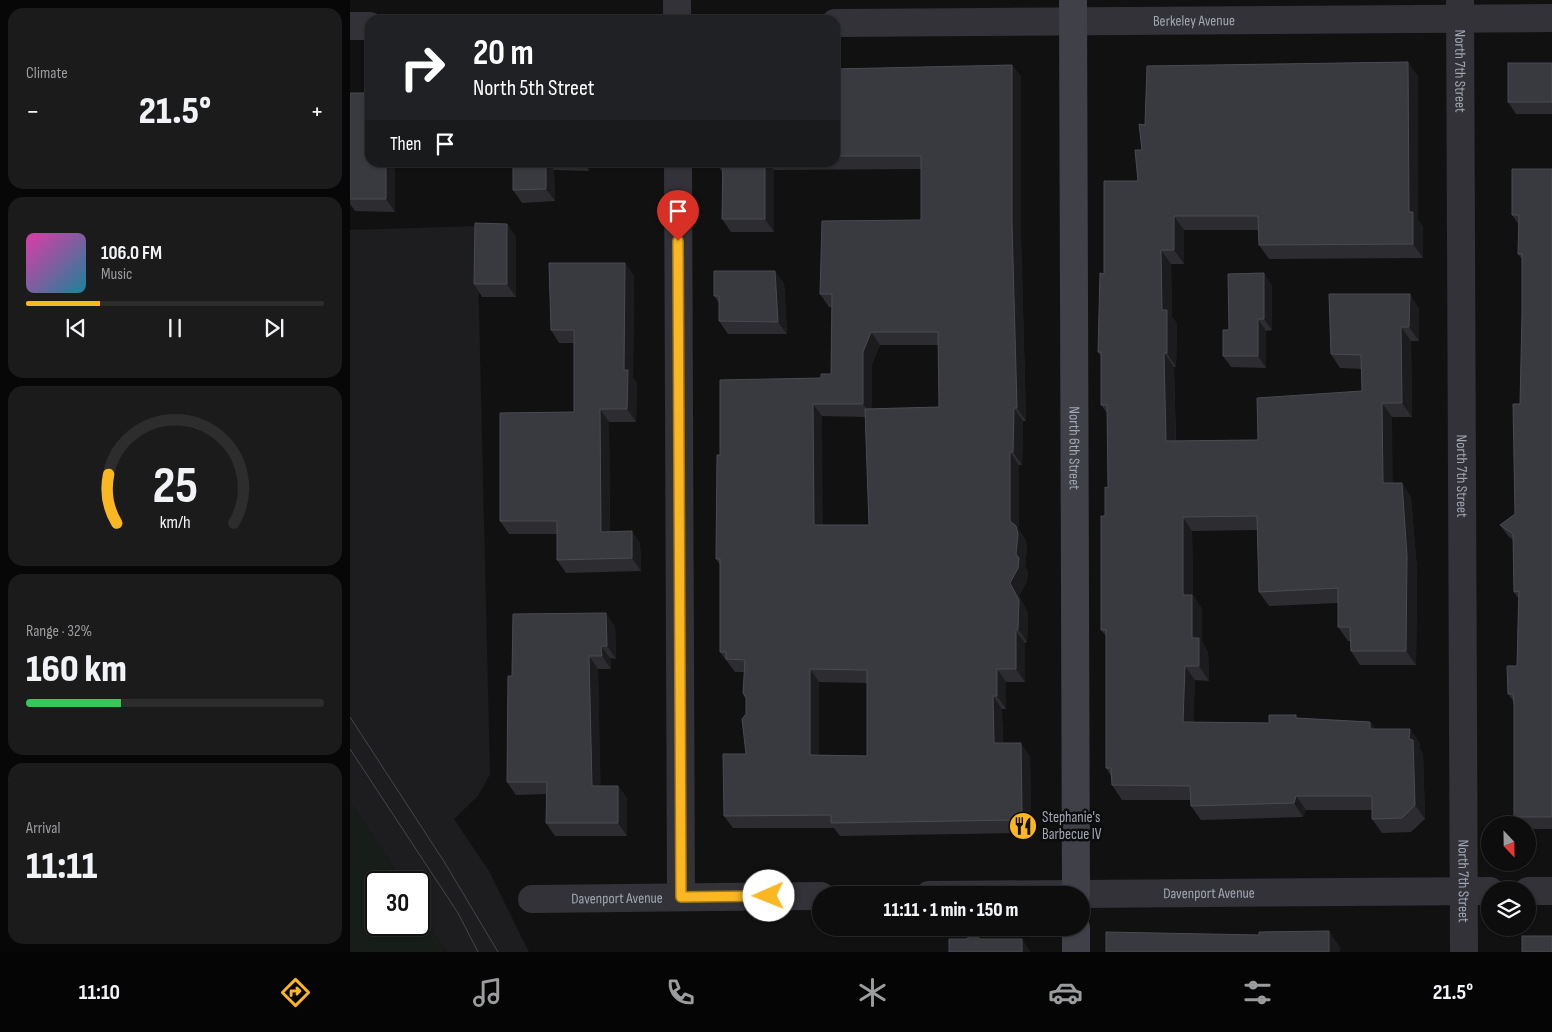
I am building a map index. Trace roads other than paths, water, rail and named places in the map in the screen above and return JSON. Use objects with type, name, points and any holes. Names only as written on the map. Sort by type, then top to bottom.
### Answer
[{"type":"street","points":[[677,0],[677,15]]},
{"type":"street","name":"Berkeley Avenue","points":[[840,23],[1073,11],[1460,10],[1552,18]]},
{"type":"street","name":"North 7th Street","points":[[1460,10],[1477,891],[1464,952]]},
{"type":"street","name":"North 6th Street","points":[[1073,11],[1076,886]]},
{"type":"street","points":[[350,26],[365,26]]},
{"type":"street","points":[[678,167],[681,897]]},
{"type":"street","name":"Davenport Avenue","points":[[1090,895],[1477,891]]},
{"type":"street","points":[[1536,891],[1552,891]]},
{"type":"street","name":"Davenport Avenue","points":[[532,899],[812,896]]},
{"type":"street","points":[[1076,936],[1076,952]]},
{"type":"tram line","points":[[350,717],[445,863],[498,952]]},
{"type":"tram line","points":[[350,749],[458,913],[478,952]]},
{"type":"place","name":"Stephanie's Barbecue IV","points":[[1023,826]]}]
